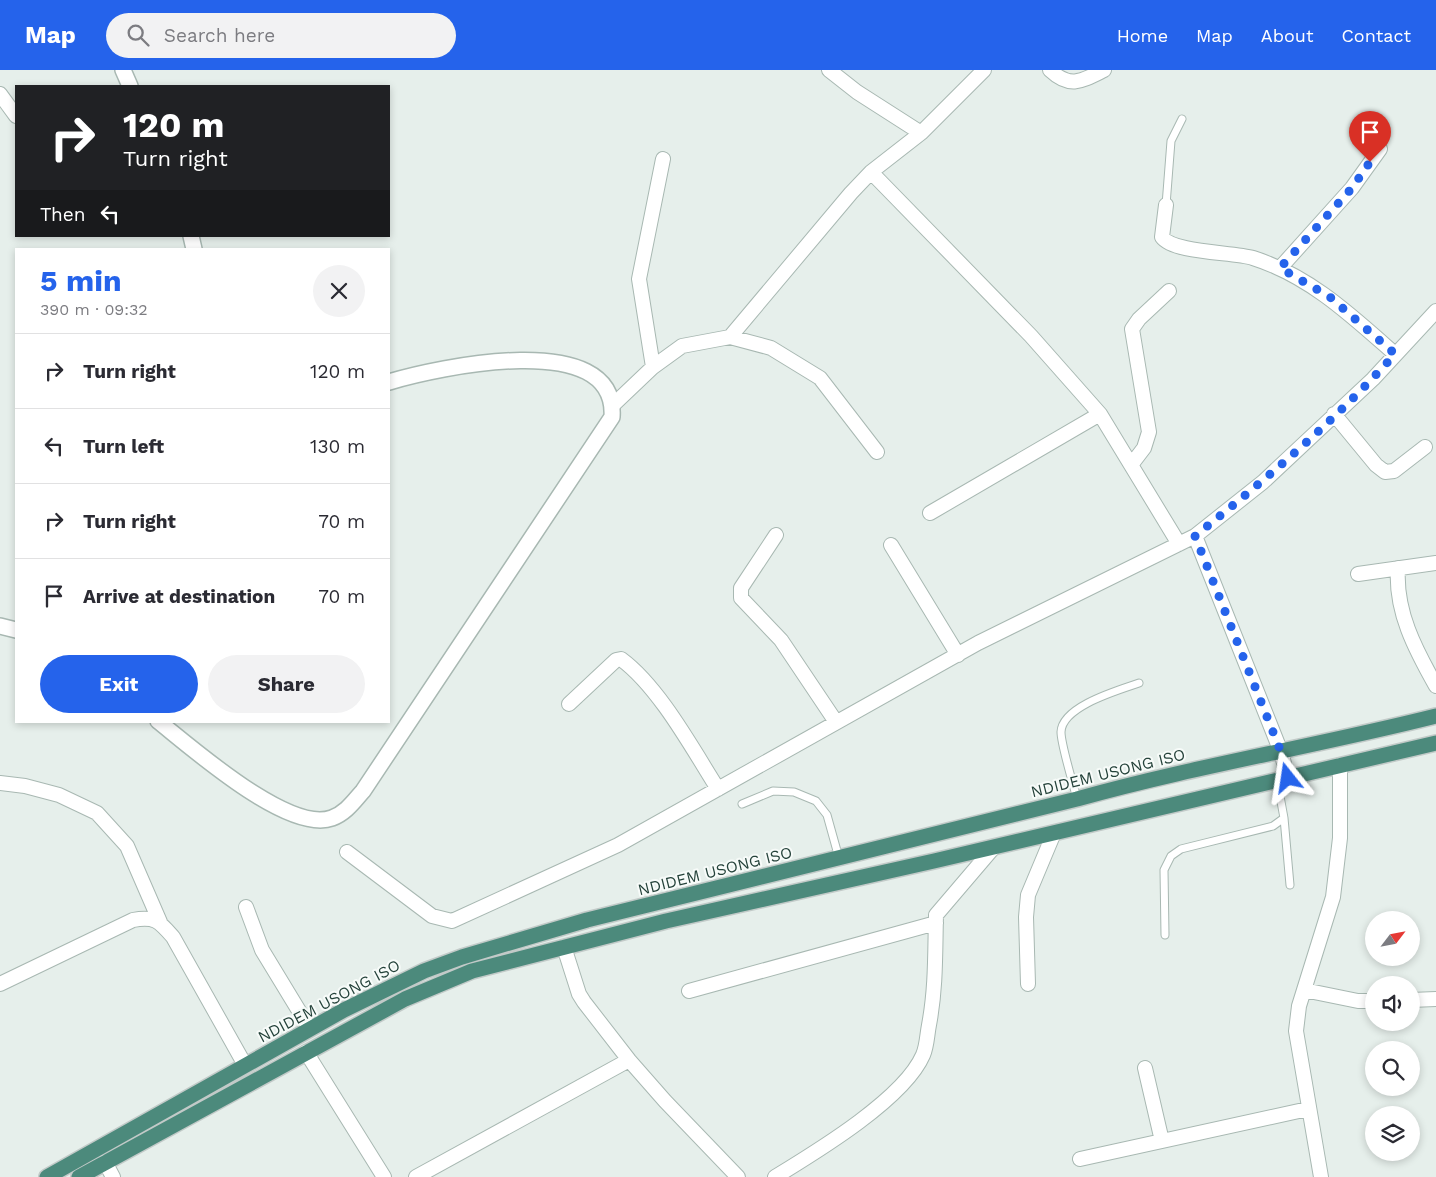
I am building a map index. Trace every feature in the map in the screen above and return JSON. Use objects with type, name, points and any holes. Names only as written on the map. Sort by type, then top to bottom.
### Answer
[{"type":"highway","name":"NDIDEM USONG ISO","points":[[47,1177],[388,987],[462,957],[587,920],[1132,784],[1436,716]]},
{"type":"highway","points":[[79,1177],[306,1052],[405,1000],[445,981],[472,971],[666,921],[994,847],[1436,743]]},
{"type":"street","points":[[123,70],[130,85]]},
{"type":"street","points":[[829,70],[857,92],[921,133]]},
{"type":"street","points":[[730,338],[749,312],[871,172],[921,133],[984,70]]},
{"type":"street","points":[[1050,70],[1066,82],[1082,82],[1104,70]]},
{"type":"street","points":[[0,94],[15,115]]},
{"type":"street","points":[[1280,268],[1352,188],[1380,149]]},
{"type":"street","points":[[653,367],[639,279],[663,159]]},
{"type":"street","points":[[871,172],[1024,329],[1100,414],[1179,544]]},
{"type":"street","points":[[1166,205],[1162,237],[1166,241],[1184,247],[1252,258],[1280,268],[1330,297],[1395,354]]},
{"type":"street","points":[[1131,465],[1144,448],[1149,432],[1132,329],[1139,319],[1169,291]]},
{"type":"street","points":[[347,852],[432,916],[452,921],[618,845],[958,654],[1195,536],[1263,482],[1395,354],[1436,311]]},
{"type":"street","points":[[612,406],[653,367],[682,346],[730,338],[771,348],[820,378],[877,452]]},
{"type":"street","points":[[161,723],[229,777],[282,811],[309,820],[331,819],[344,812],[363,791],[612,416],[612,406],[606,390],[595,377],[577,366],[558,362],[532,360],[476,364],[435,370],[390,382]]},
{"type":"street","points":[[930,513],[1100,414]]},
{"type":"street","points":[[1334,414],[1376,465],[1385,472],[1394,470],[1425,447]]},
{"type":"street","points":[[776,535],[741,588],[741,598],[781,640],[836,722]]},
{"type":"street","points":[[1195,536],[1281,752],[1282,779]]},
{"type":"street","points":[[891,544],[958,654]]},
{"type":"street","points":[[1358,574],[1436,563]]},
{"type":"street","points":[[1398,568],[1397,587],[1407,629],[1436,686]]},
{"type":"street","points":[[0,626],[15,630]]},
{"type":"street","points":[[569,704],[616,660],[621,658],[629,664],[664,705],[718,789]]},
{"type":"street","points":[[1321,1177],[1296,1031],[1299,1006],[1333,897],[1340,838],[1340,766]]},
{"type":"street","points":[[0,783],[25,786],[58,796],[97,813],[127,846],[160,922],[173,937],[245,1065]]},
{"type":"street","points":[[1028,984],[1026,917],[1028,895],[1054,833]]},
{"type":"street","points":[[775,1177],[829,1144],[906,1083],[916,1070],[924,1053],[935,990],[936,915],[939,908],[994,847]]},
{"type":"street","points":[[246,907],[262,950],[310,1029]]},
{"type":"street","points":[[0,984],[133,920],[146,918],[160,922]]},
{"type":"street","points":[[689,991],[936,923]]},
{"type":"street","points":[[564,947],[581,998],[629,1060],[738,1177]]},
{"type":"street","points":[[1304,990],[1365,1001]]},
{"type":"street","points":[[1420,1000],[1436,1000]]},
{"type":"street","points":[[306,1052],[384,1177]]},
{"type":"street","points":[[416,1177],[629,1060]]},
{"type":"street","points":[[1145,1068],[1162,1141]]},
{"type":"street","points":[[1080,1159],[1308,1109]]},
{"type":"street","points":[[105,1162],[113,1177]]},
{"type":"lane","points":[[1166,205],[1171,141],[1182,119]]},
{"type":"lane","points":[[1077,799],[1061,731],[1065,720],[1093,699],[1139,683]]},
{"type":"lane","points":[[1282,779],[1290,885]]},
{"type":"lane","points":[[742,804],[774,791],[794,792],[816,802],[827,815],[838,858]]},
{"type":"lane","points":[[1165,935],[1164,870],[1171,856],[1181,849],[1273,826],[1284,818]]},
{"type":"route","points":[[1288,778],[1281,752],[1195,536],[1263,482],[1372,379],[1395,354],[1330,297],[1280,268],[1352,188],[1370,162]]}]
